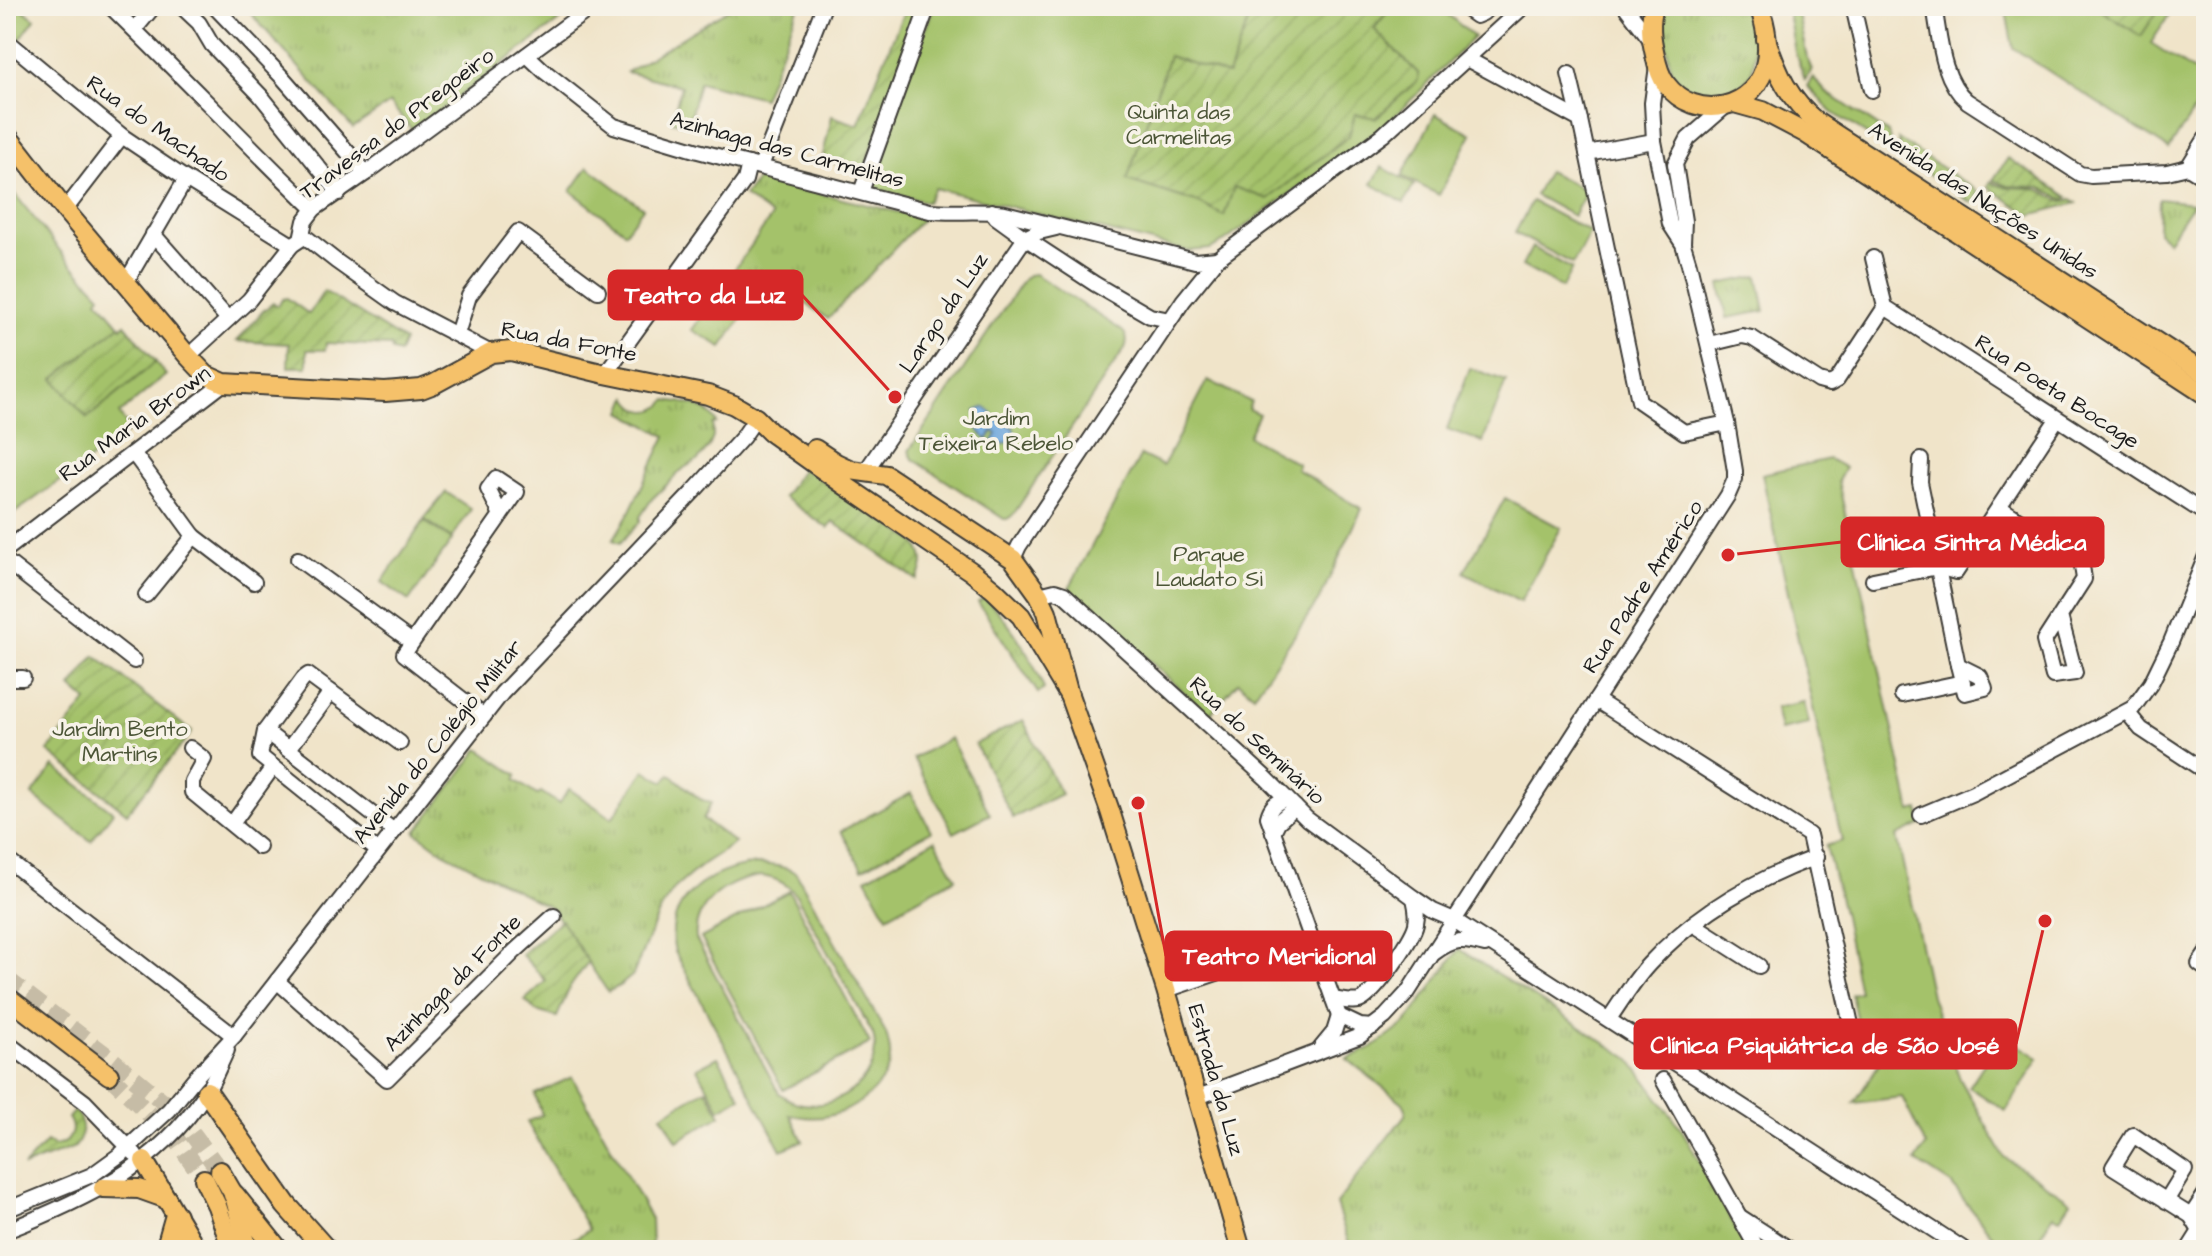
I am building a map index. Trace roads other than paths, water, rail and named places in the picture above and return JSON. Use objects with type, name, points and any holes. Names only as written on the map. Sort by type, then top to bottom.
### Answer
[{"type":"highway","points":[[207,1092],[286,1205],[326,1250]]},
{"type":"highway","points":[[234,1195],[278,1250]]},
{"type":"highway","points":[[166,1250],[171,1207]]},
{"type":"main road","points":[[1654,6],[1650,21],[1657,66]]},
{"type":"main road","points":[[1730,104],[1748,94],[1759,81],[1766,61],[1766,39],[1760,8]]},
{"type":"main road","name":"Avenida das Nações Unidas","points":[[1766,39],[1784,84],[1798,105],[1818,123],[2206,374]]},
{"type":"main road","name":"Avenida das Nações Unidas","points":[[1657,66],[1666,84],[1682,99],[1700,107],[1730,104],[1763,111],[1805,133],[2206,395]]},
{"type":"main road","points":[[8,139],[193,363],[206,375],[224,383]]},
{"type":"main road","name":"Rua da Fonte","points":[[491,353],[511,351],[708,395],[775,425],[836,463],[865,472]]},
{"type":"main road","name":"Rua Maria Brown","points":[[224,383],[405,391],[434,384],[491,353]]},
{"type":"main road","name":"Rua da Fonte","points":[[756,418],[770,432],[869,501]]},
{"type":"main road","points":[[865,472],[886,475],[1013,559],[992,573],[972,572],[869,501],[865,472]]},
{"type":"main road","name":"Estrada da Luz","points":[[1013,559],[1039,595],[1047,612],[1069,695],[1110,811],[1166,990],[1241,1250]]},
{"type":"main road","name":"Estrada da Luz","points":[[972,572],[1021,616],[1069,695]]},
{"type":"main road","points":[[6,996],[109,1075]]},
{"type":"main road","points":[[144,1161],[197,1250]]},
{"type":"main road","points":[[232,1250],[217,1206],[212,1175],[234,1195],[248,1250]]},
{"type":"main road","points":[[103,1188],[139,1189],[171,1207]]},
{"type":"street","points":[[110,6],[227,124],[303,230]]},
{"type":"street","points":[[135,29],[154,6]]},
{"type":"street","points":[[181,6],[199,23],[212,45],[261,96],[339,193]]},
{"type":"street","name":"Travessa do Pregoeiro","points":[[196,349],[249,300],[303,230],[339,193],[593,6]]},
{"type":"street","points":[[605,374],[755,165],[824,6]]},
{"type":"street","points":[[861,192],[928,6]]},
{"type":"street","points":[[1462,6],[1476,16],[1490,6]]},
{"type":"street","points":[[1013,559],[1170,320],[1217,259],[1383,135],[1524,6]]},
{"type":"street","points":[[1625,6],[1651,40]]},
{"type":"street","points":[[1853,6],[1872,90]]},
{"type":"street","points":[[1934,6],[1947,69],[1958,92],[1967,101],[2080,174],[2167,172],[2188,167],[2206,138]]},
{"type":"street","points":[[199,23],[215,7],[283,78],[366,173]]},
{"type":"street","name":"Rua do Machado","points":[[6,40],[122,136],[186,179],[303,230]]},
{"type":"street","name":"Azinhaga das Carmelitas","points":[[527,55],[614,126],[930,211],[992,211],[1060,227]]},
{"type":"street","points":[[1467,59],[1580,120]]},
{"type":"street","name":"Rua Padre Américo","points":[[1657,66],[1652,103],[1654,141],[1670,224],[1683,244]]},
{"type":"street","points":[[1569,74],[1639,401],[1684,432],[1727,423]]},
{"type":"street","name":"Rua Padre Américo","points":[[1198,1097],[1360,1036],[1396,1006],[1728,495],[1735,479],[1727,423],[1683,244],[1684,221],[1675,164],[1688,139],[1730,104]]},
{"type":"street","points":[[65,210],[122,136]]},
{"type":"street","points":[[1587,153],[1654,141]]},
{"type":"street","points":[[2188,167],[2206,178]]},
{"type":"street","points":[[126,282],[186,179]]},
{"type":"street","points":[[992,211],[1025,238],[1150,316],[1170,320]]},
{"type":"street","points":[[1025,238],[1060,227],[1195,261],[1217,259]]},
{"type":"street","name":"Rua da Fonte","points":[[303,230],[336,261],[395,303],[491,353]]},
{"type":"street","points":[[457,334],[469,296],[518,232],[598,291]]},
{"type":"street","points":[[153,234],[228,319]]},
{"type":"street","name":"Largo da Luz","points":[[865,472],[1025,238]]},
{"type":"street","points":[[1172,255],[1190,278],[1183,301]]},
{"type":"street","points":[[1709,344],[1742,336],[1752,338],[1823,383],[1830,384],[1837,380],[1885,307],[1873,258]]},
{"type":"street","name":"Rua Poeta Bocage","points":[[1885,307],[2206,514]]},
{"type":"street","name":"Rua Maria Brown","points":[[6,550],[224,383]]},
{"type":"street","name":"Avenida do Colégio Militar","points":[[6,1210],[92,1175],[128,1148],[169,1110],[234,1036],[502,693],[694,491],[756,418]]},
{"type":"street","points":[[1873,580],[1938,567],[1956,572],[2057,419]]},
{"type":"street","points":[[134,454],[194,536],[254,582]]},
{"type":"street","points":[[1921,460],[1920,482],[1958,665],[1965,693],[1985,688],[1980,676],[1958,665]]},
{"type":"street","points":[[1999,507],[2081,560],[2084,579],[2060,616]]},
{"type":"street","points":[[484,716],[404,654],[501,515]]},
{"type":"street","points":[[146,595],[194,536]]},
{"type":"street","points":[[1921,815],[1973,793],[2127,712],[2151,683],[2206,556]]},
{"type":"street","points":[[298,559],[412,642]]},
{"type":"street","points":[[6,561],[134,661]]},
{"type":"street","name":"Rua do Seminário","points":[[1039,595],[1055,591],[1064,594],[1307,819],[1414,898],[1609,1019],[1965,1250]]},
{"type":"street","points":[[378,851],[260,756],[265,731],[308,675],[400,743]]},
{"type":"street","points":[[6,678],[23,678]]},
{"type":"street","points":[[1902,695],[1963,682]]},
{"type":"street","points":[[288,750],[331,692]]},
{"type":"street","points":[[1596,700],[1809,835],[1852,1029]]},
{"type":"street","points":[[2127,712],[2141,729],[2204,767]]},
{"type":"street","points":[[265,731],[394,831]]},
{"type":"street","points":[[190,748],[204,759],[192,781],[192,792],[259,847]]},
{"type":"street","points":[[232,824],[273,767]]},
{"type":"street","points":[[1291,802],[1273,804],[1268,817],[1339,1016],[1334,1032],[1316,1053]]},
{"type":"street","points":[[1609,1019],[1648,965],[1675,938],[1741,892],[1786,868],[1816,857]]},
{"type":"street","points":[[8,862],[234,1036]]},
{"type":"street","points":[[1333,999],[1359,1001],[1380,984],[1417,922],[1414,898]]},
{"type":"street","name":"Azinhaga da Fonte","points":[[277,981],[387,1079],[554,916]]},
{"type":"street","points":[[1693,924],[1759,966]]},
{"type":"street","points":[[1431,955],[1457,940],[1496,948]]},
{"type":"street","points":[[1166,990],[1312,941]]},
{"type":"street","points":[[2206,954],[2199,964],[2206,969]]},
{"type":"street","points":[[1339,1016],[1360,1026],[1373,1027]]},
{"type":"street","name":"Avenida do Colégio Militar","points":[[6,1231],[53,1213],[103,1188],[144,1161],[207,1092],[234,1036]]},
{"type":"street","points":[[6,1042],[85,1102],[144,1161]]},
{"type":"street","points":[[1663,1080],[1758,1250]]},
{"type":"street","points":[[2166,1201],[2185,1170],[2133,1135],[2113,1167],[2166,1201],[2191,1216],[2203,1233],[2188,1250]]},
{"type":"street","points":[[2191,1216],[2206,1193]]},
{"type":"street","points":[[1738,1216],[1791,1250]]},
{"type":"water","points":[[986,407],[998,420],[1013,427],[1013,441],[1000,445],[992,443],[997,434],[993,431],[987,440],[979,431],[976,411]]},
{"type":"tunnel","points":[[6,979],[177,1113],[220,1171]]},
{"type":"tunnel","points":[[109,1075],[178,1142],[204,1179]]},
{"type":"place","name":"Teatro da Luz","points":[[895,397]]},
{"type":"place","name":"Clínica Sintra Médica","points":[[1728,555]]},
{"type":"place","name":"Teatro Meridional","points":[[1138,803]]},
{"type":"place","name":"Clínica Psiquiátrica de São José","points":[[2045,921]]},
{"type":"park label","name":"Quinta das Carmelitas","points":[[1179,124]]},
{"type":"park label","name":"Jardim Teixeira Rebelo","points":[[996,430]]},
{"type":"park label","name":"Parque Laudato Si","points":[[1209,566]]},
{"type":"park label","name":"Jardim Bento Martins","points":[[120,742]]}]
